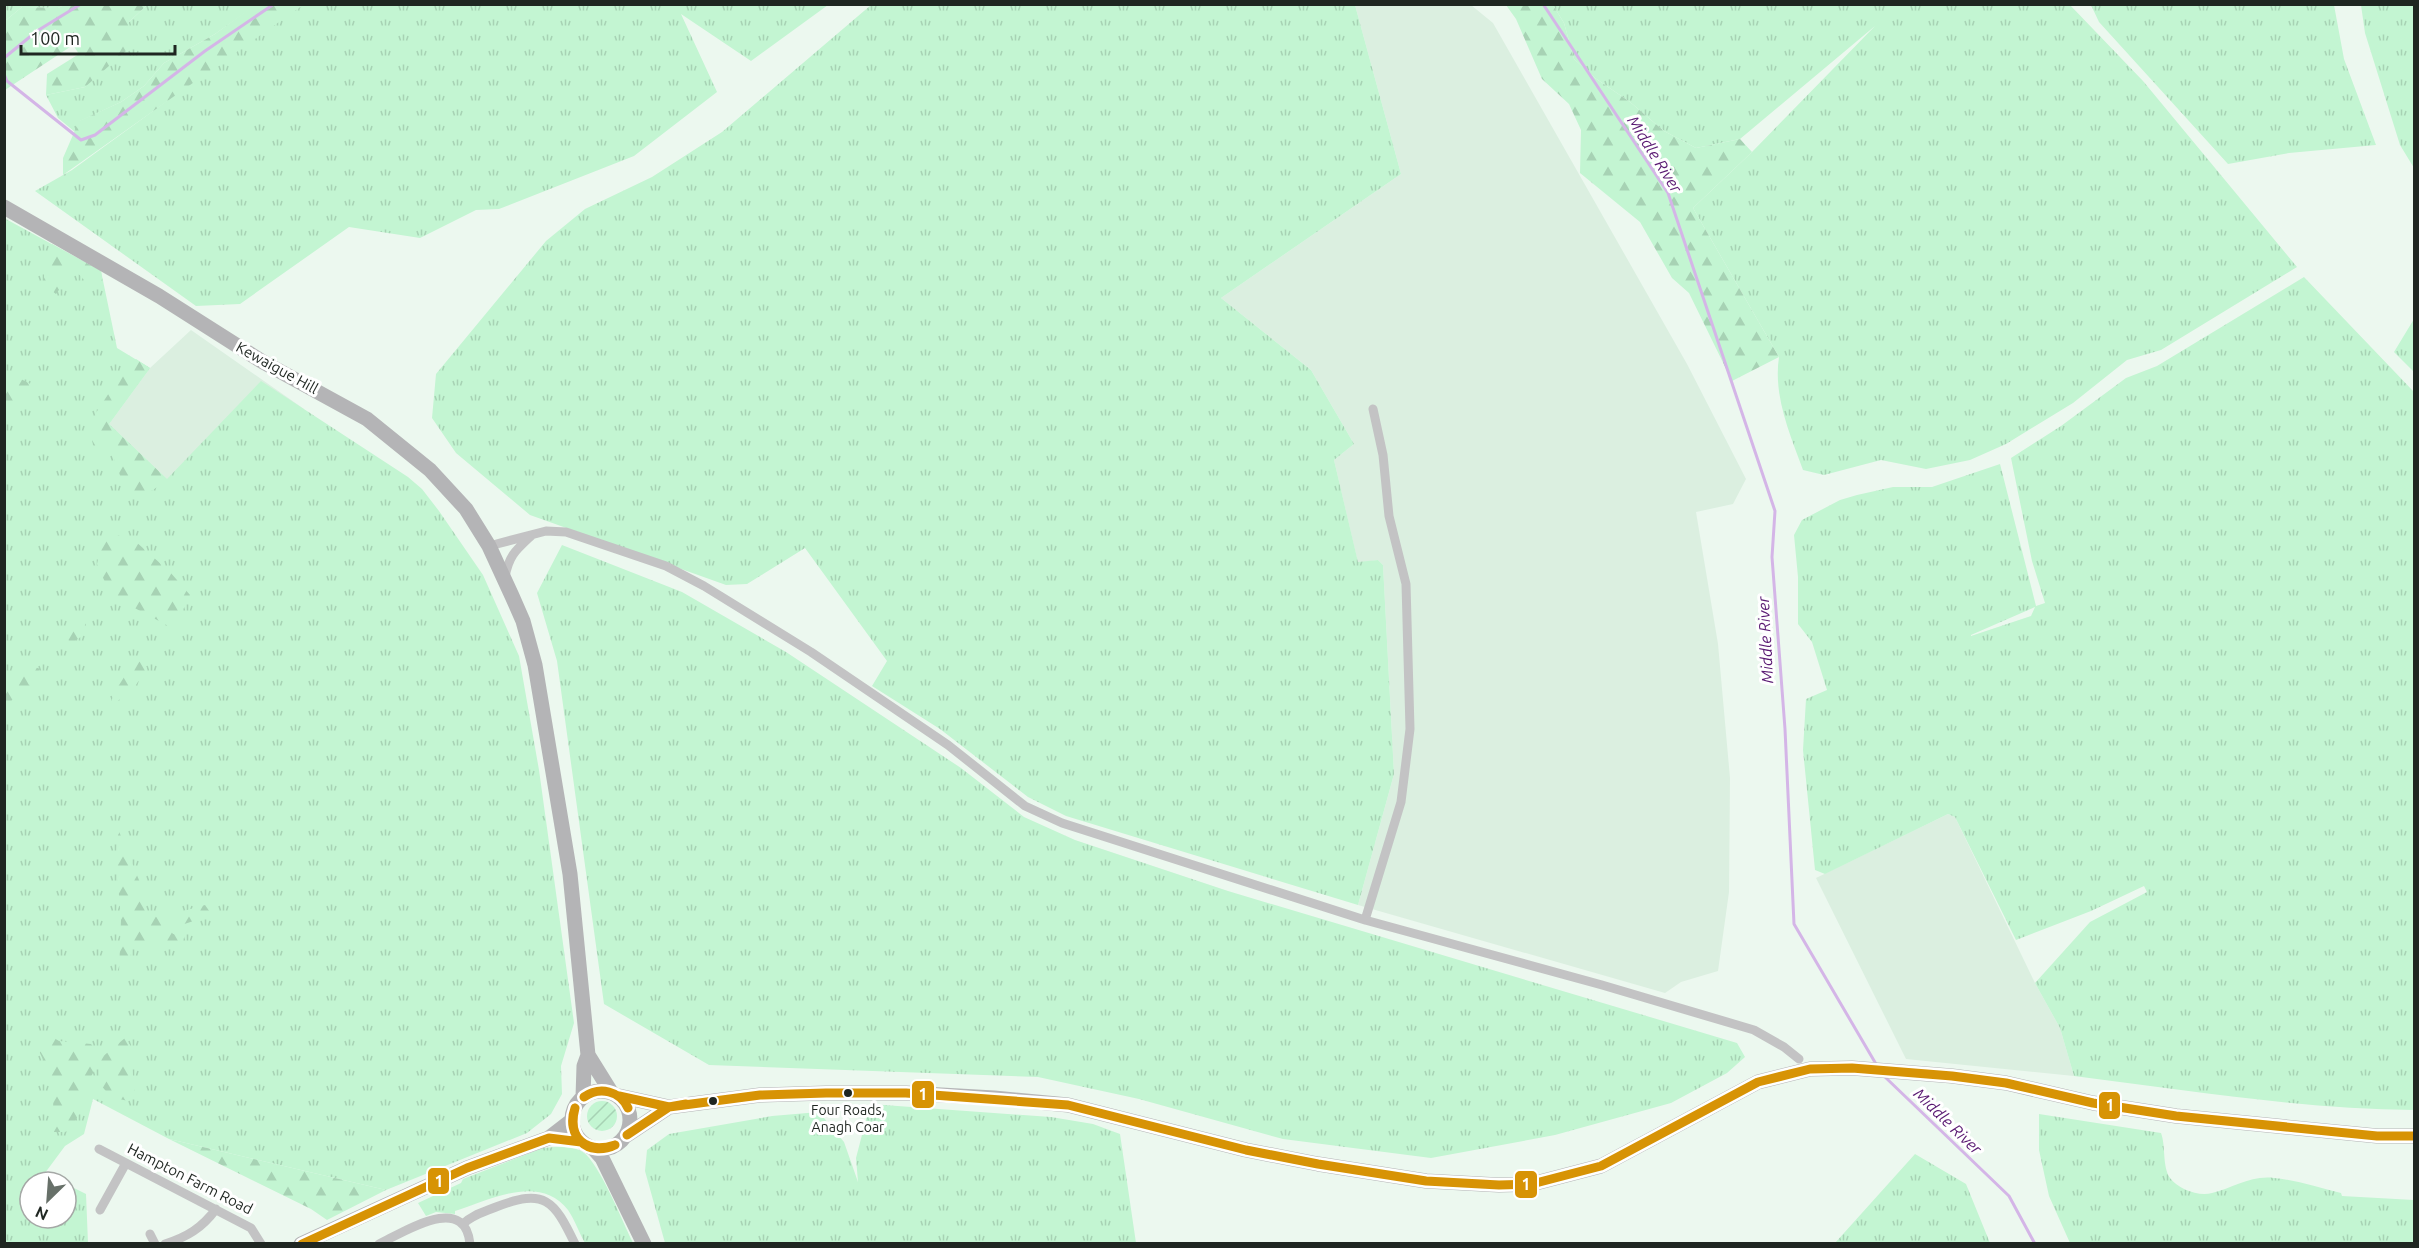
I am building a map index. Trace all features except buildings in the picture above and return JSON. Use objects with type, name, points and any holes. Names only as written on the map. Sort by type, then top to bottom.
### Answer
[{"type":"highway","name":"Kewaigue Hill","points":[[4,207],[159,296],[263,362],[367,419],[430,470],[466,508],[489,546],[523,621],[535,665],[570,874],[588,1055]]},
{"type":"highway","points":[[588,1055],[615,1094],[627,1104],[631,1120],[616,1156],[616,1186]]},
{"type":"highway","points":[[583,1097],[584,1066],[588,1055]]},
{"type":"highway","points":[[644,1244],[602,1158],[574,1132],[571,1121],[575,1107],[583,1097],[598,1091],[669,1107],[759,1095],[906,1093],[994,1098],[1068,1106],[1246,1150],[1318,1164],[1426,1181],[1498,1185],[1532,1184],[1601,1166],[1758,1082],[1810,1069],[1852,1068],[1952,1076],[2006,1083],[2093,1103],[2176,1116],[2377,1136],[2415,1136]]},
{"type":"highway","points":[[549,1138],[609,1149],[669,1107]]},
{"type":"highway","points":[[301,1244],[467,1168],[549,1138],[571,1121]]},
{"type":"street","points":[[1365,920],[1401,802],[1410,729],[1406,585],[1389,516],[1383,455],[1373,409]]},
{"type":"street","points":[[489,546],[533,533],[566,532],[666,566],[704,586],[811,652],[948,745],[1025,806],[1062,824],[1365,920],[1602,985],[1754,1030],[1784,1047],[1799,1059]]},
{"type":"street","points":[[504,579],[508,560],[533,533]]},
{"type":"street","name":"Hampton Farm Road","points":[[99,1149],[216,1209],[248,1220],[261,1244]]},
{"type":"street","points":[[100,1210],[126,1163]]},
{"type":"street","points":[[463,1224],[478,1214],[514,1200],[537,1199],[556,1209],[563,1218],[575,1244]]},
{"type":"street","points":[[165,1244],[180,1239],[203,1226],[216,1209]]},
{"type":"street","points":[[382,1243],[433,1218],[449,1217],[463,1224],[469,1235],[470,1244]]},
{"type":"shaded area","points":[[1355,5],[1471,5],[1493,23],[1687,364],[1746,479],[1733,504],[1696,512],[1718,644],[1730,778],[1729,892],[1718,971],[1681,982],[1665,993],[1358,905],[1394,774],[1383,565],[1378,560],[1358,563],[1334,460],[1354,444],[1311,370],[1221,298],[1401,174]]},
{"type":"shaded area","points":[[191,330],[304,409],[168,480],[109,424],[150,368]]},
{"type":"shaded area","points":[[1948,814],[1955,817],[2035,983],[2060,1028],[2074,1076],[1906,1059],[1816,878]]},
{"type":"green space","points":[[256,4],[303,5],[63,175],[63,158],[79,121],[121,102],[144,86],[164,63],[215,34]]},
{"type":"green space","points":[[5,5],[64,5],[58,8],[22,7],[5,21]]},
{"type":"green space","points":[[64,5],[147,5],[129,22],[126,51],[85,87],[46,95],[47,74],[79,54],[73,45],[5,90],[5,21],[22,7],[58,8]]},
{"type":"green space","points":[[147,5],[256,5],[215,34],[164,63],[144,86],[121,102],[80,121],[75,132],[58,118],[46,95],[85,87],[129,22]]},
{"type":"green space","points":[[303,5],[828,5],[751,61],[681,14],[717,92],[634,156],[499,209],[476,210],[420,238],[349,227],[240,304],[196,306],[35,191],[72,170],[278,20]]},
{"type":"green space","points":[[871,5],[1355,5],[1401,174],[1221,298],[1311,370],[1354,444],[1334,460],[1358,562],[1378,560],[1383,565],[1394,774],[1358,905],[1066,816],[1028,797],[940,729],[872,686],[887,661],[805,548],[747,584],[726,585],[530,515],[456,453],[432,418],[436,374],[546,241],[585,209],[652,177],[722,132]]},
{"type":"green space","points":[[1506,5],[1553,5],[1564,23],[1574,59],[1664,131],[1696,148],[1740,139],[1752,152],[1693,208],[1779,357],[1732,381],[1689,293],[1672,278],[1640,222],[1580,173],[1581,130],[1569,104],[1542,79],[1516,19]]},
{"type":"green space","points":[[1553,5],[2070,5],[2143,81],[2297,267],[2161,350],[2127,360],[2073,403],[2006,444],[1970,460],[1926,469],[1881,460],[1824,475],[1803,470],[1788,429],[1778,386],[1779,357],[1693,208],[1752,152],[1875,26],[1740,139],[1696,148],[1664,131],[1574,59],[1564,23]]},
{"type":"green space","points":[[2091,5],[2334,5],[2344,59],[2376,145],[2289,153],[2228,164],[2099,22]]},
{"type":"green space","points":[[2361,5],[2414,5],[2414,168],[2400,145],[2365,33]]},
{"type":"green space","points":[[4,218],[101,271],[117,348],[150,368],[109,424],[167,479],[261,381],[408,477],[422,489],[439,511],[483,575],[519,656],[539,770],[574,1023],[561,1066],[562,1094],[551,1114],[527,1133],[386,1190],[169,1139],[93,1099],[84,1134],[65,1146],[47,1170],[18,1170],[18,1230],[78,1230],[78,1190],[86,1194],[88,1243],[5,1243]]},
{"type":"green space","points":[[52,244],[101,271],[103,284],[86,282],[76,271],[67,268],[66,280],[56,294],[44,285],[44,264],[52,256]]},
{"type":"green space","points":[[2304,277],[2414,392],[2414,1110],[2287,1102],[2074,1076],[2060,1028],[2035,983],[2090,922],[2147,892],[2144,886],[2091,911],[2016,940],[1955,817],[1948,814],[1825,874],[1815,870],[1803,750],[1806,699],[1827,690],[1812,642],[1798,624],[1798,577],[1794,535],[1802,520],[1840,500],[1857,495],[1893,487],[1932,487],[2000,464],[2036,606],[2045,603],[2032,561],[2011,458],[2061,426],[2126,378],[2157,366]],"holes":[[[2035,607],[2031,616],[1971,636]]]},
{"type":"green space","points":[[2414,319],[2414,372],[2394,352]]},
{"type":"green space","points":[[136,359],[150,368],[109,424],[168,480],[145,495],[126,492],[112,453],[93,445],[90,422],[124,370]]},
{"type":"green space","points":[[4,370],[36,387],[21,408],[5,415]]},
{"type":"green space","points":[[111,533],[135,541],[170,572],[190,595],[174,629],[129,605],[108,589],[97,564],[101,547]]},
{"type":"green space","points":[[562,545],[682,592],[786,652],[961,768],[1024,817],[1075,840],[1228,891],[1737,1043],[1745,1057],[1727,1073],[1671,1103],[1555,1135],[1431,1158],[1283,1139],[1139,1099],[1038,1077],[709,1065],[604,1004],[557,661],[537,593]]},
{"type":"green space","points":[[81,616],[86,623],[86,633],[71,644],[62,631],[74,617]]},
{"type":"green space","points":[[135,660],[142,662],[147,668],[132,691],[108,711],[114,693]]},
{"type":"green space","points":[[28,664],[40,669],[29,686],[5,706],[5,678]]},
{"type":"green space","points":[[118,829],[141,885],[145,909],[158,918],[205,905],[212,915],[169,929],[173,934],[185,935],[180,949],[144,941],[132,946],[128,976],[119,973],[121,920],[116,859]]},
{"type":"green space","points":[[44,1032],[59,1041],[91,1044],[94,1048],[94,1071],[85,1088],[81,1110],[71,1129],[65,1132],[54,1132],[50,1126],[53,1111],[52,1088],[36,1039],[36,1035]]},
{"type":"green space","points":[[125,1038],[130,1045],[135,1096],[128,1101],[111,1097],[99,1083],[101,1058]]},
{"type":"green space","points":[[602,1101],[613,1105],[617,1116],[613,1127],[602,1131],[591,1127],[587,1116],[591,1105]]},
{"type":"green space","points":[[870,1104],[1051,1117],[1093,1124],[1120,1134],[1136,1243],[665,1243],[645,1171],[647,1150],[669,1134],[772,1116],[819,1112],[844,1142],[858,1182],[856,1158]]},
{"type":"green space","points":[[2039,1114],[2161,1133],[2166,1168],[2170,1178],[2183,1189],[2195,1193],[2212,1193],[2250,1180],[2266,1178],[2299,1182],[2341,1193],[2342,1196],[2414,1200],[2414,1243],[2070,1243],[2049,1196],[2039,1150]]},
{"type":"green space","points":[[169,1139],[386,1190],[327,1220],[311,1209]]},
{"type":"green space","points":[[543,1148],[576,1149],[590,1159],[611,1194],[633,1243],[585,1243],[568,1210],[557,1199],[543,1193],[514,1192],[455,1211],[455,1214],[436,1212],[426,1216],[418,1203],[461,1183],[463,1179]]},
{"type":"green space","points":[[1915,1154],[1966,1184],[1990,1243],[1835,1243]]},
{"type":"waterway","name":"Middle River","points":[[4,58],[37,31],[81,4]]},
{"type":"waterway","points":[[4,74],[7,81],[81,140],[95,135],[205,51],[274,4]]},
{"type":"waterway","name":"Middle River","points":[[1543,4],[1668,193],[1775,511],[1772,557],[1785,729],[1794,924],[1876,1064]]},
{"type":"waterway","name":"Middle River","points":[[1885,1077],[2009,1196],[2035,1244]]},
{"type":"transit line","name":"1","points":[[619,1096],[669,1107],[760,1095],[826,1093],[906,1093],[1068,1105],[1246,1150],[1318,1164],[1426,1181],[1499,1185],[1532,1184],[1601,1166],[1758,1082],[1810,1069],[1852,1068],[1952,1076],[2006,1083],[2093,1103],[2176,1116],[2377,1136],[2414,1136]]},
{"type":"transit line","name":"1","points":[[584,1097],[596,1092],[609,1092],[620,1098],[628,1108]]},
{"type":"transit line","name":"1","points":[[627,1135],[669,1107],[686,1104]]},
{"type":"transit line","name":"1","points":[[575,1108],[574,1128],[576,1136],[581,1141],[595,1147],[615,1145]]},
{"type":"transit line","name":"1","points":[[575,1108],[573,1127],[581,1142],[596,1149],[615,1145]]},
{"type":"transit line","name":"1","points":[[302,1244],[467,1168],[549,1138],[581,1142]]},
{"type":"place","name":"Four Roads, Anagh Coar","points":[[848,1093]]}]
